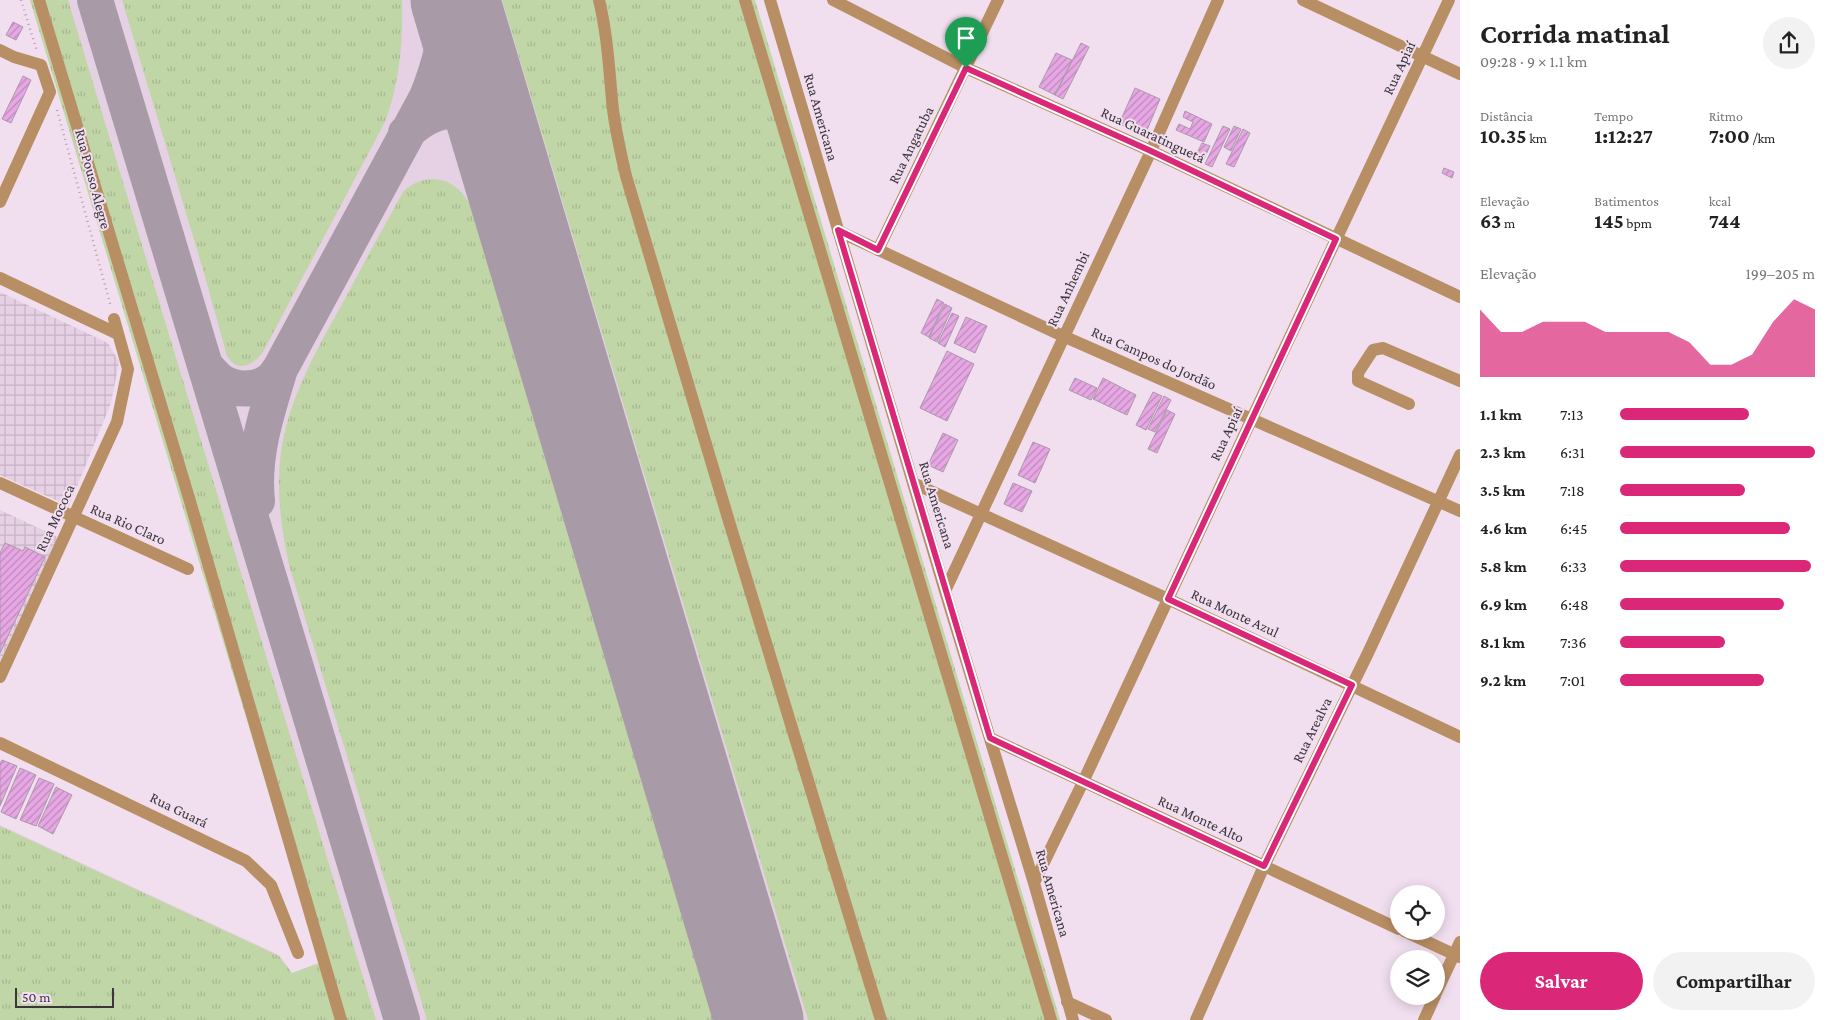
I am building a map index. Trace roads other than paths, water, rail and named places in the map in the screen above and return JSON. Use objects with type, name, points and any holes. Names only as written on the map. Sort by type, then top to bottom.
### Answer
[{"type":"street","points":[[39,0],[190,498],[341,1020]]},
{"type":"street","points":[[599,0],[609,54],[617,137],[626,176],[722,499],[881,1020]]},
{"type":"street","points":[[746,0],[1051,1020]]},
{"type":"street","name":"Rua Americana","points":[[770,0],[945,591],[1034,883],[1073,1020]]},
{"type":"street","name":"Rua Guaratinguetá","points":[[833,0],[966,68],[1151,151],[1460,298]]},
{"type":"street","name":"Rua Angatuba","points":[[878,250],[998,0]]},
{"type":"street","name":"Rua Anhembi","points":[[945,591],[1151,151],[1218,0]]},
{"type":"street","points":[[1303,0],[1460,74]]},
{"type":"street","name":"Rua Apiaí","points":[[1034,883],[1449,0]]},
{"type":"street","points":[[0,50],[14,57],[41,65],[50,92],[0,202]]},
{"type":"street","name":"Rua Campos do Jordão","points":[[838,230],[1063,336],[1460,511]]},
{"type":"street","points":[[0,278],[118,334]]},
{"type":"street","points":[[114,319],[118,334]]},
{"type":"street","name":"Rua Mococa","points":[[0,677],[117,422],[128,369],[118,334]]},
{"type":"street","points":[[1408,404],[1358,381],[1358,373],[1373,350],[1383,348],[1460,381]]},
{"type":"street","name":"Rua Arealva","points":[[1196,1020],[1264,866],[1352,685],[1460,455]]},
{"type":"street","name":"Rua Rio Claro","points":[[0,483],[188,568]]},
{"type":"street","name":"Rua Monte Azul","points":[[913,483],[1168,599],[1460,737]]},
{"type":"street","name":"Rua Monte Alto","points":[[990,738],[1390,925]]},
{"type":"street","name":"Rua Guará","points":[[0,743],[246,861],[270,885],[298,953]]},
{"type":"street","points":[[1423,940],[1457,956]]},
{"type":"street","points":[[1445,978],[1457,956],[1460,942]]},
{"type":"street","points":[[1067,1002],[1106,1020]]},
{"type":"street","points":[[1424,1020],[1431,1005]]}]
